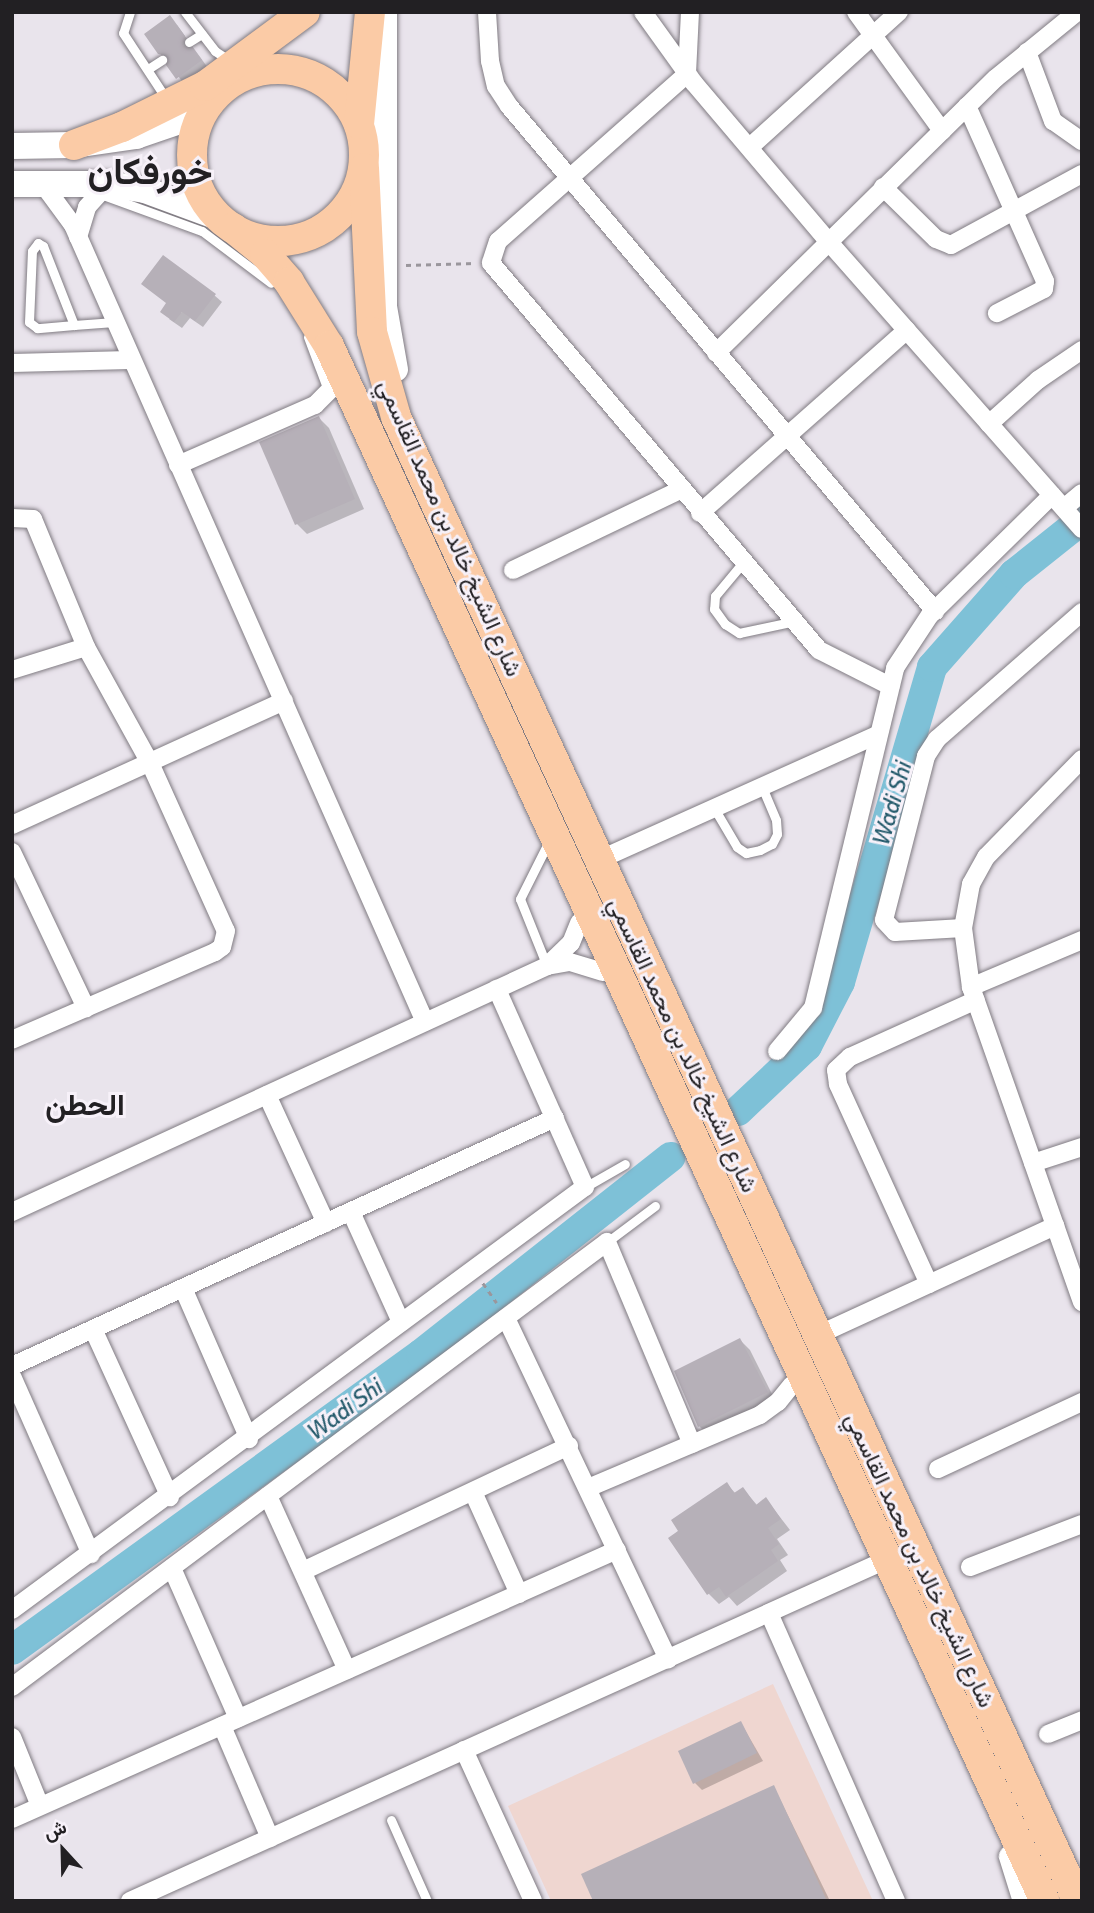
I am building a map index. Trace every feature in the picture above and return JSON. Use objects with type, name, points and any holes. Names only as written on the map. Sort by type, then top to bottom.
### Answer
[{"type":"highway","points":[[74,145],[232,64],[307,12]]},
{"type":"highway","points":[[232,64],[236,80],[203,113],[193,140],[193,168],[201,194],[225,223],[279,241],[325,227],[356,191],[364,168],[359,124],[370,12]]},
{"type":"highway","points":[[232,64],[307,74],[347,102],[359,124]]},
{"type":"highway","name":"شارع الشيخ خالد بن محمد القاسمي","points":[[364,168],[380,330],[396,417],[445,510],[643,941],[703,1087],[723,1166],[901,1601],[998,1812],[1045,1901]]},
{"type":"highway","name":"شارع الشيخ خالد بن محمد القاسمي","points":[[225,223],[265,254],[289,282],[343,390],[654,1069],[723,1166],[955,1618],[1074,1870],[1078,1901]]},
{"type":"highway","points":[[901,1601],[935,1635],[1059,1901]]},
{"type":"main road","points":[[12,146],[74,145],[136,135],[203,113]]},
{"type":"main road","points":[[12,184],[43,183],[145,190],[225,223]]},
{"type":"street","points":[[380,330],[385,265],[385,12]]},
{"type":"street","points":[[487,12],[496,86],[568,179],[935,611]]},
{"type":"street","points":[[643,12],[687,74],[751,146],[828,241],[1082,529]]},
{"type":"street","points":[[690,12],[687,74],[498,241],[491,262],[680,490],[745,560],[819,650],[890,686]]},
{"type":"street","points":[[856,12],[942,131]]},
{"type":"street","points":[[751,146],[899,12]]},
{"type":"street","points":[[716,353],[967,106],[1077,12]]},
{"type":"street","points":[[1027,52],[1053,121],[1082,141]]},
{"type":"street","points":[[967,106],[1046,285],[997,313]]},
{"type":"street","points":[[883,187],[944,244],[958,243],[1082,174]]},
{"type":"street","points":[[43,183],[67,213],[78,237],[130,360],[425,1022]]},
{"type":"street","points":[[78,237],[83,217],[103,189]]},
{"type":"street","points":[[700,513],[906,330]]},
{"type":"street","points":[[989,424],[1038,380],[1082,351]]},
{"type":"street","points":[[12,363],[130,360]]},
{"type":"street","points":[[178,465],[343,390]]},
{"type":"street","points":[[513,570],[680,490]]},
{"type":"street","points":[[777,1051],[813,1009],[895,668],[935,611],[1058,502],[1082,493]]},
{"type":"street","points":[[445,510],[612,855],[643,941],[831,1329],[955,1618]]},
{"type":"street","points":[[12,518],[33,519],[86,647],[150,763],[223,920],[225,941],[215,953],[12,1040]]},
{"type":"street","points":[[962,928],[895,932],[884,920],[926,756],[937,739],[1082,612]]},
{"type":"street","points":[[12,670],[86,647]]},
{"type":"street","points":[[12,825],[284,701]]},
{"type":"street","points":[[494,720],[545,849],[602,972],[654,1069],[792,1385],[875,1565],[901,1601]]},
{"type":"street","points":[[612,855],[877,735]]},
{"type":"street","points":[[1082,759],[986,857],[971,884],[962,928],[973,993],[1055,1226],[1074,1253],[1082,1302]]},
{"type":"street","points":[[12,852],[86,1008]]},
{"type":"street","points":[[547,966],[571,943],[579,923]]},
{"type":"street","points":[[929,1284],[838,1084],[836,1070],[850,1057],[1082,940]]},
{"type":"street","points":[[12,1212],[547,966],[570,962],[602,972]]},
{"type":"street","points":[[12,1611],[249,1439],[401,1322],[585,1187],[497,989]]},
{"type":"street","points":[[267,1095],[326,1223]]},
{"type":"street","points":[[12,1366],[555,1118]]},
{"type":"street","points":[[1033,1164],[1082,1147]]},
{"type":"street","points":[[351,1212],[401,1322]]},
{"type":"street","points":[[831,1329],[1055,1226]]},
{"type":"street","points":[[12,1687],[268,1496],[504,1314],[607,1242],[692,1444]]},
{"type":"street","points":[[183,1288],[249,1439]]},
{"type":"street","points":[[504,1314],[668,1659]]},
{"type":"street","points":[[93,1329],[170,1497]]},
{"type":"street","points":[[12,1376],[91,1554]]},
{"type":"street","points":[[589,1488],[770,1409],[792,1385]]},
{"type":"street","points":[[938,1469],[1082,1402]]},
{"type":"street","points":[[303,1572],[569,1446]]},
{"type":"street","points":[[473,1492],[519,1594]]},
{"type":"street","points":[[268,1496],[347,1670]]},
{"type":"street","points":[[970,1567],[1082,1524]]},
{"type":"street","points":[[12,1819],[617,1550]]},
{"type":"street","points":[[130,1901],[875,1565]]},
{"type":"street","points":[[172,1568],[270,1838]]},
{"type":"street","points":[[769,1613],[897,1901]]},
{"type":"street","points":[[1048,1734],[1082,1720]]},
{"type":"street","points":[[12,1737],[40,1806]]},
{"type":"street","points":[[464,1750],[533,1901]]},
{"type":"street","points":[[998,1812],[1024,1901]]},
{"type":"lane","points":[[130,12],[123,33],[170,96]]},
{"type":"lane","points":[[185,12],[202,34],[232,64]]},
{"type":"lane","points":[[189,42],[202,34]]},
{"type":"lane","points":[[148,69],[162,60]]},
{"type":"lane","points":[[103,189],[202,231],[247,260],[284,297],[311,344],[343,390]]},
{"type":"lane","points":[[74,325],[43,246],[36,244],[32,251],[29,322],[37,328],[74,325],[114,321]]},
{"type":"lane","points":[[745,560],[715,596],[714,608],[725,624],[739,633],[795,621]]},
{"type":"lane","points":[[714,808],[737,848],[746,852],[772,845],[776,820],[762,787]]},
{"type":"lane","points":[[545,849],[520,899],[547,966]]},
{"type":"lane","points":[[585,1187],[625,1164]]},
{"type":"lane","points":[[607,1242],[655,1206]]},
{"type":"lane","points":[[391,1820],[427,1901]]},
{"type":"path","points":[[385,265],[491,262]]},
{"type":"path","points":[[480,1279],[504,1314]]},
{"type":"shaded area","points":[[773,1684],[873,1901],[551,1901],[508,1806]]},
{"type":"building","points":[[170,15],[185,36],[183,46],[193,48],[202,60],[176,79],[166,65],[167,56],[158,54],[144,34]]},
{"type":"building","points":[[163,255],[216,294],[195,321],[182,312],[174,322],[160,312],[166,303],[141,284]]},
{"type":"building","points":[[319,416],[355,499],[295,525],[259,442]]},
{"type":"building","points":[[740,1338],[768,1392],[698,1427],[674,1371]]},
{"type":"building","points":[[727,1482],[734,1493],[743,1487],[756,1505],[766,1497],[781,1519],[768,1528],[779,1544],[771,1550],[778,1561],[726,1597],[719,1587],[707,1595],[668,1538],[678,1531],[671,1520]]},
{"type":"building","points":[[741,1721],[757,1753],[693,1784],[678,1751]]},
{"type":"building","points":[[774,1785],[827,1901],[593,1901],[581,1874]]},
{"type":"waterway","name":"Wadi Shi","points":[[738,1111],[807,1046],[840,982],[932,667],[1014,574],[1082,520]]},
{"type":"waterway","name":"Wadi Shi","points":[[12,1650],[421,1354],[670,1157]]},
{"type":"district","name":"خورفكان","points":[[150,171]]},
{"type":"district","name":"الحطن","points":[[85,1105]]}]
